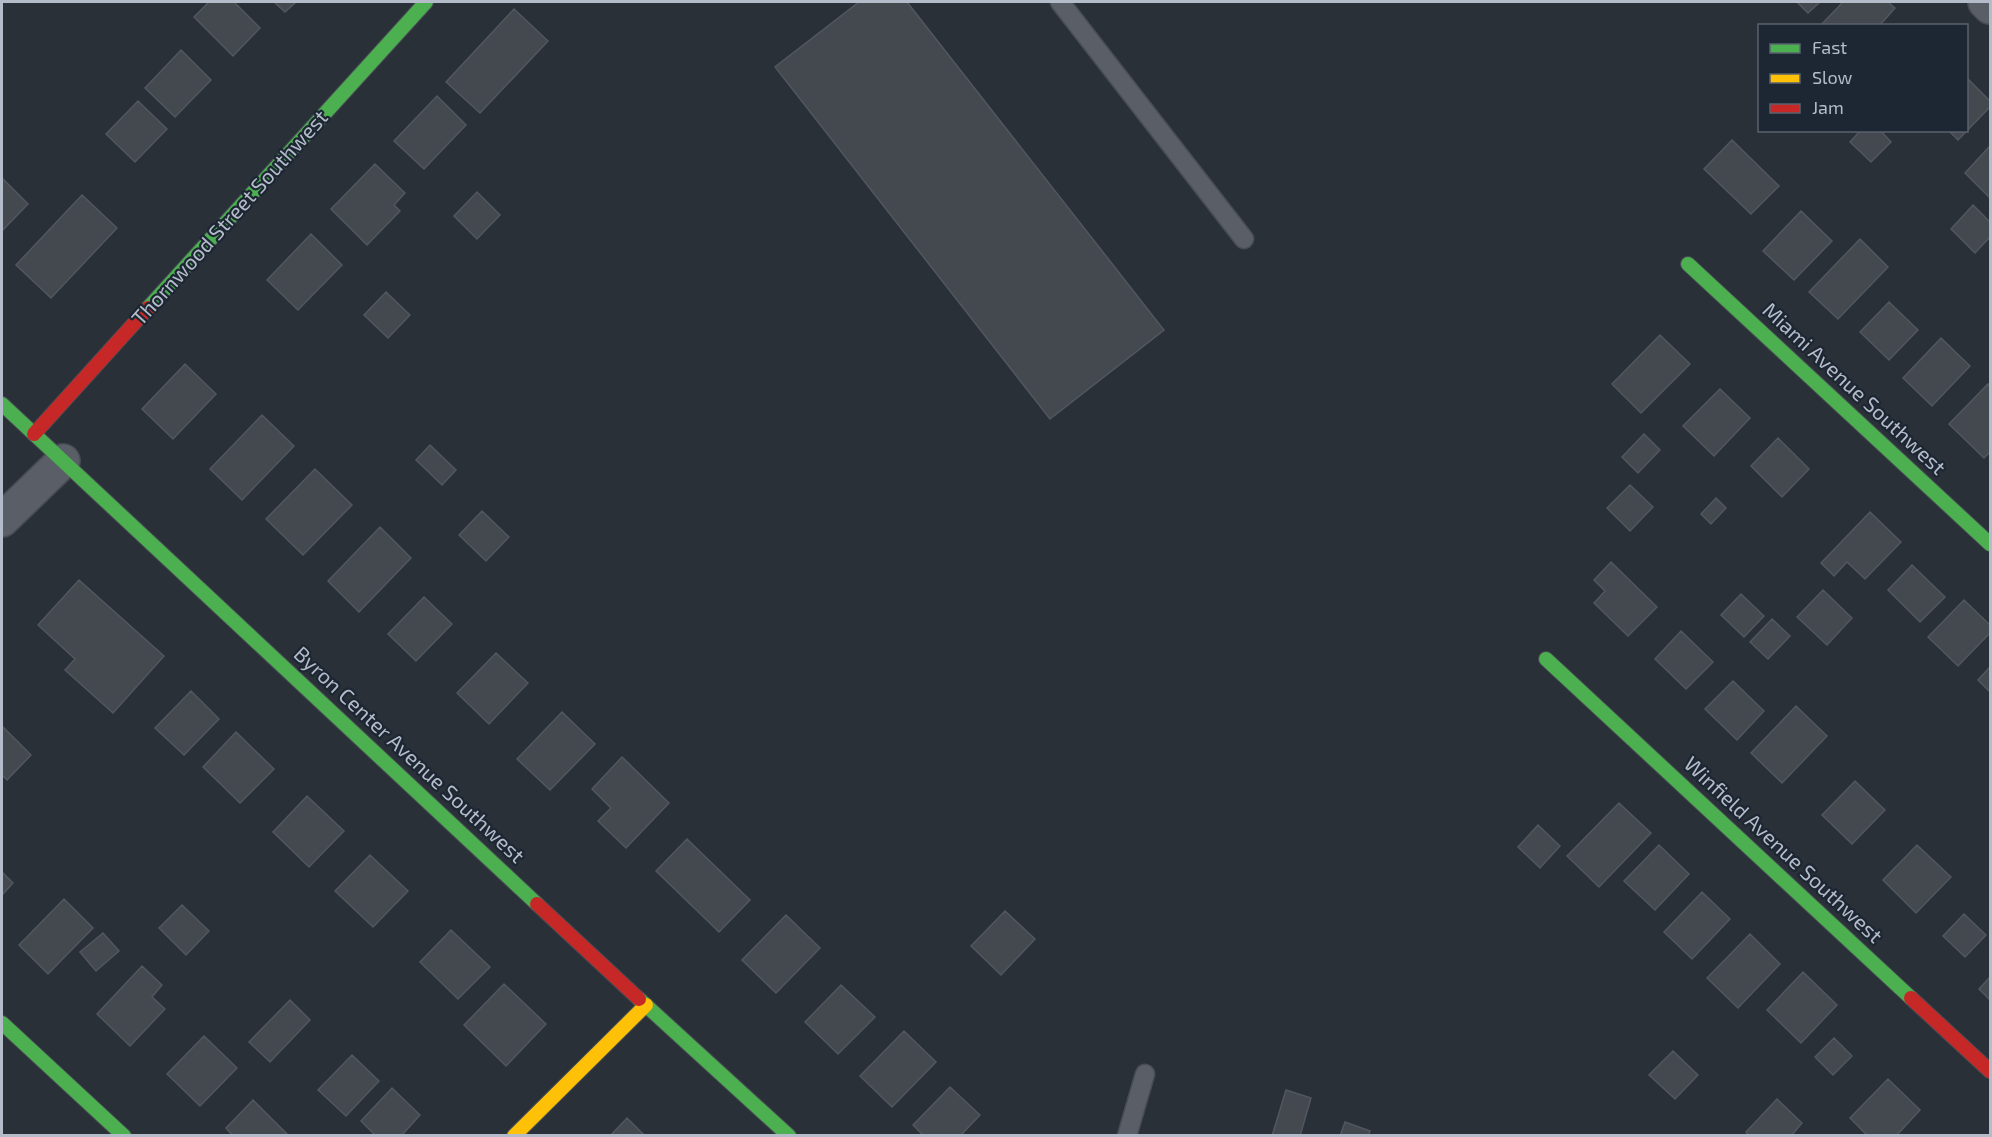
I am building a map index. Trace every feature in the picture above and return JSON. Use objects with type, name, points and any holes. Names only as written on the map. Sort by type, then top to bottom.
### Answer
[{"type":"street","name":"Thornwood Street Southwest","points":[[34,434],[426,2]]},
{"type":"street","points":[[1985,2],[1990,7]]},
{"type":"street","name":"Miami Avenue Southwest","points":[[1688,264],[1990,544]]},
{"type":"street","name":"Byron Center Avenue Southwest","points":[[2,404],[789,1136]]},
{"type":"street","points":[[2,520],[63,461]]},
{"type":"street","name":"Winfield Avenue Southwest","points":[[1546,659],[1990,1071]]},
{"type":"street","points":[[514,1136],[646,1005]]},
{"type":"street","points":[[2,1023],[124,1136]]},
{"type":"lane","points":[[1060,2],[1244,239]]},
{"type":"lane","points":[[1127,1136],[1145,1074]]},
{"type":"building","points":[[209,2],[234,2],[260,28],[233,56],[194,17]]},
{"type":"building","points":[[274,2],[296,2],[285,12]]},
{"type":"building","points":[[859,2],[907,2],[1164,330],[1050,419],[775,67]]},
{"type":"building","points":[[1797,2],[1820,2],[1808,13]]},
{"type":"building","points":[[1843,2],[1888,2],[1895,8],[1881,24],[1822,24]]},
{"type":"building","points":[[514,9],[548,41],[480,113],[446,82]]},
{"type":"building","points":[[181,50],[211,80],[175,117],[145,88]]},
{"type":"building","points":[[1968,79],[1990,101],[1990,107],[1968,130]]},
{"type":"building","points":[[437,96],[466,125],[424,169],[394,141]]},
{"type":"building","points":[[138,101],[167,129],[135,162],[106,134]]},
{"type":"building","points":[[1859,132],[1882,132],[1891,142],[1871,162],[1850,142]]},
{"type":"building","points":[[1950,132],[1966,132],[1958,140]]},
{"type":"building","points":[[1732,140],[1779,186],[1751,214],[1704,169]]},
{"type":"building","points":[[1990,146],[1990,198],[1965,173]]},
{"type":"building","points":[[375,164],[405,193],[394,205],[400,211],[367,245],[331,209]]},
{"type":"building","points":[[2,178],[28,204],[2,231]]},
{"type":"building","points":[[477,192],[500,215],[477,239],[454,216]]},
{"type":"building","points":[[82,195],[117,228],[51,298],[16,265]]},
{"type":"building","points":[[1973,205],[1990,222],[1990,237],[1975,253],[1951,229]]},
{"type":"building","points":[[1801,211],[1832,241],[1794,280],[1763,251]]},
{"type":"building","points":[[311,234],[342,265],[298,310],[267,280]]},
{"type":"building","points":[[1860,239],[1888,267],[1838,319],[1809,292]]},
{"type":"building","points":[[386,292],[410,315],[388,338],[364,315]]},
{"type":"building","points":[[1889,302],[1918,330],[1889,360],[1860,332]]},
{"type":"building","points":[[1660,335],[1690,364],[1641,413],[1612,384]]},
{"type":"building","points":[[1941,338],[1970,366],[1932,406],[1903,378]]},
{"type":"building","points":[[185,364],[216,394],[173,439],[142,409]]},
{"type":"building","points":[[1988,384],[1990,387],[1990,452],[1984,458],[1949,424]]},
{"type":"building","points":[[1720,389],[1750,418],[1714,456],[1683,426]]},
{"type":"building","points":[[262,415],[294,446],[242,500],[210,469]]},
{"type":"building","points":[[1644,434],[1660,450],[1638,473],[1622,457]]},
{"type":"building","points":[[1778,438],[1809,469],[1782,497],[1751,466]]},
{"type":"building","points":[[430,445],[456,470],[442,485],[416,460]]},
{"type":"building","points":[[315,469],[352,505],[303,555],[266,519]]},
{"type":"building","points":[[1630,485],[1653,507],[1630,531],[1607,508]]},
{"type":"building","points":[[1716,498],[1726,508],[1711,524],[1701,514]]},
{"type":"building","points":[[482,511],[509,537],[486,561],[459,535]]},
{"type":"building","points":[[1870,512],[1901,542],[1865,579],[1847,562],[1834,576],[1821,563]]},
{"type":"building","points":[[380,527],[411,558],[359,612],[328,581]]},
{"type":"building","points":[[1611,562],[1657,607],[1628,636],[1594,603],[1605,591],[1594,580]]},
{"type":"building","points":[[1912,565],[1945,597],[1920,622],[1888,590]]},
{"type":"building","points":[[79,580],[164,656],[113,713],[65,670],[75,659],[38,625]]},
{"type":"building","points":[[1823,590],[1852,618],[1827,645],[1797,617]]},
{"type":"building","points":[[1741,594],[1764,616],[1744,637],[1721,615]]},
{"type":"building","points":[[424,597],[452,624],[416,661],[388,634]]},
{"type":"building","points":[[1964,600],[1990,625],[1990,633],[1958,666],[1928,637]]},
{"type":"building","points":[[1772,619],[1790,636],[1768,659],[1750,642]]},
{"type":"building","points":[[1681,631],[1713,662],[1686,689],[1655,659]]},
{"type":"building","points":[[496,653],[528,683],[489,724],[457,693]]},
{"type":"building","points":[[1990,667],[1990,692],[1978,680]]},
{"type":"building","points":[[1733,681],[1764,711],[1737,740],[1705,709]]},
{"type":"building","points":[[191,691],[219,719],[184,755],[155,728]]},
{"type":"building","points":[[1796,706],[1827,736],[1782,783],[1751,753]]},
{"type":"building","points":[[562,712],[595,744],[550,790],[517,759]]},
{"type":"building","points":[[2,726],[31,755],[7,780],[2,775]]},
{"type":"building","points":[[236,732],[274,769],[240,803],[203,767]]},
{"type":"building","points":[[622,757],[669,803],[626,848],[598,821],[611,808],[592,789]]},
{"type":"building","points":[[1855,781],[1885,810],[1852,844],[1822,815]]},
{"type":"building","points":[[307,796],[344,831],[309,867],[273,832]]},
{"type":"building","points":[[1619,803],[1651,833],[1599,887],[1567,856]]},
{"type":"building","points":[[1538,825],[1560,846],[1540,868],[1518,847]]},
{"type":"building","points":[[687,839],[750,900],[719,932],[656,871]]},
{"type":"building","points":[[1659,845],[1689,874],[1655,910],[1624,881]]},
{"type":"building","points":[[1917,845],[1951,877],[1916,913],[1883,880]]},
{"type":"building","points":[[370,855],[408,891],[373,927],[335,891]]},
{"type":"building","points":[[2,872],[13,883],[2,895]]},
{"type":"building","points":[[1702,892],[1730,919],[1692,959],[1664,932]]},
{"type":"building","points":[[64,899],[93,928],[48,974],[19,945]]},
{"type":"building","points":[[182,905],[209,931],[186,955],[159,928]]},
{"type":"building","points":[[1005,911],[1035,939],[1001,975],[971,946]]},
{"type":"building","points":[[1964,914],[1986,935],[1965,957],[1943,936]]},
{"type":"building","points":[[786,915],[820,948],[776,993],[742,960]]},
{"type":"building","points":[[451,930],[490,967],[458,999],[420,962]]},
{"type":"building","points":[[103,933],[119,951],[96,971],[80,952]]},
{"type":"building","points":[[1750,934],[1780,964],[1738,1008],[1707,978]]},
{"type":"building","points":[[142,966],[162,985],[152,997],[165,1009],[130,1046],[97,1014]]},
{"type":"building","points":[[1803,972],[1837,1005],[1801,1043],[1767,1010]]},
{"type":"building","points":[[1990,977],[1990,1000],[1979,989]]},
{"type":"building","points":[[504,984],[546,1024],[506,1066],[464,1025]]},
{"type":"building","points":[[841,985],[875,1017],[838,1054],[805,1022]]},
{"type":"building","points":[[290,1000],[310,1020],[270,1062],[249,1042]]},
{"type":"building","points":[[904,1031],[936,1062],[892,1107],[860,1076]]},
{"type":"building","points":[[204,1036],[237,1068],[200,1106],[167,1074]]},
{"type":"building","points":[[1834,1038],[1852,1056],[1833,1075],[1815,1057]]},
{"type":"building","points":[[1673,1051],[1698,1075],[1675,1099],[1649,1075]]},
{"type":"building","points":[[352,1055],[379,1081],[346,1116],[318,1090]]},
{"type":"building","points":[[1888,1079],[1920,1110],[1896,1136],[1868,1136],[1850,1118]]},
{"type":"building","points":[[950,1087],[980,1115],[960,1136],[924,1136],[913,1125]]},
{"type":"building","points":[[392,1088],[420,1115],[401,1136],[376,1136],[361,1121]]},
{"type":"building","points":[[1286,1090],[1311,1098],[1300,1136],[1272,1136]]},
{"type":"building","points":[[1777,1099],[1802,1123],[1791,1136],[1749,1136],[1746,1132]]},
{"type":"building","points":[[253,1100],[289,1136],[233,1136],[226,1128]]},
{"type":"building","points":[[627,1118],[645,1136],[610,1136]]},
{"type":"building","points":[[1345,1122],[1370,1131],[1368,1136],[1340,1136]]},
{"type":"traffic: fast","points":[[148,308],[426,2]]},
{"type":"traffic: fast","points":[[1688,264],[1990,544]]},
{"type":"traffic: fast","points":[[2,404],[537,904]]},
{"type":"traffic: fast","points":[[1546,659],[1911,998]]},
{"type":"traffic: fast","points":[[639,999],[789,1136]]},
{"type":"traffic: fast","points":[[2,1023],[124,1136]]},
{"type":"traffic: slow","points":[[514,1136],[646,1005]]},
{"type":"traffic: jam","points":[[34,434],[148,308]]},
{"type":"traffic: jam","points":[[537,904],[639,999]]},
{"type":"traffic: jam","points":[[1911,998],[1990,1071]]}]
